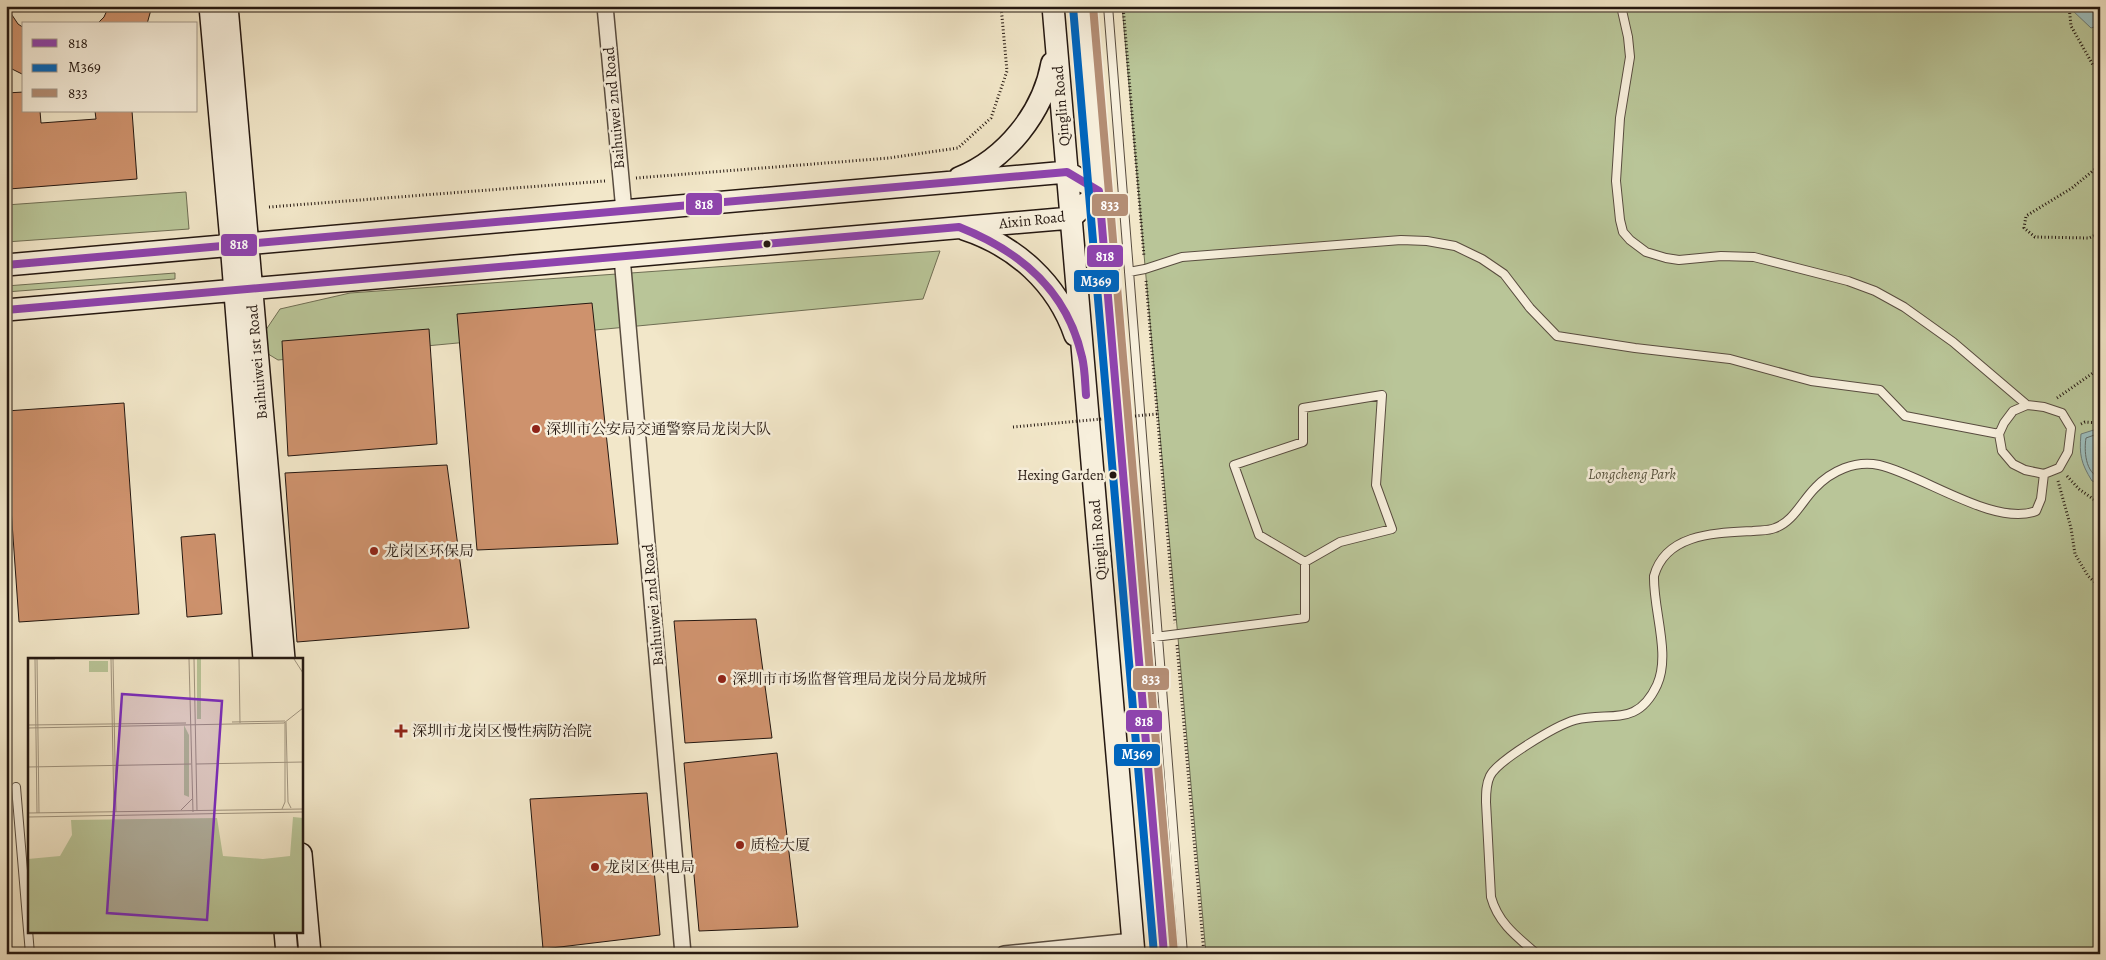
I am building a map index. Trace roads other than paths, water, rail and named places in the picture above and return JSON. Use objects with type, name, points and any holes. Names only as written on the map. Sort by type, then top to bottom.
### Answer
[{"type":"street","name":"Baihuiwei 1st Road","points":[[210,6],[239,244],[284,658]]},
{"type":"street","name":"Baihuiwei 1st Road","points":[[226,6],[239,244]]},
{"type":"street","name":"Baihuiwei 2nd Road","points":[[605,6],[624,210]]},
{"type":"street","name":"Qinglin Road","points":[[1053,6],[1133,948]]},
{"type":"street","name":"Qinglin Road","points":[[1083,6],[1099,191],[1148,638],[1164,954]]},
{"type":"street","points":[[947,182],[971,173],[1015,139],[1034,114],[1049,81],[1056,40]]},
{"type":"street","points":[[6,265],[1067,172],[1099,191]]},
{"type":"street","name":"Aixin Road","points":[[6,310],[1071,218],[1099,191]]},
{"type":"street","points":[[959,228],[984,236],[1030,265],[1051,288],[1069,318],[1083,359]]},
{"type":"street","name":"Baihuiwei 2nd Road","points":[[622,257],[683,954]]},
{"type":"street","name":"Baihuiwei 1st Road","points":[[243,289],[264,658]]},
{"type":"street","points":[[302,865],[310,954]]},
{"type":"street","points":[[285,932],[287,954]]},
{"type":"street","points":[[1004,954],[1133,948]]},
{"type":"lane","points":[[1108,6],[1129,272],[1148,638],[1184,954]]},
{"type":"lane","points":[[1621,6],[1628,37],[1630,57],[1620,118],[1616,181],[1620,220],[1623,232],[1630,240],[1646,252],[1666,258],[1679,260],[1721,256],[1754,257],[1848,281],[1875,291],[1904,307],[1953,342],[2027,405]]},
{"type":"lane","points":[[1129,272],[1145,270],[1182,257],[1401,240],[1427,241],[1455,246],[1482,259],[1504,274],[1530,308],[1557,336],[1635,348],[1730,359],[1812,381],[1880,390],[1905,416],[1999,434]]},
{"type":"lane","points":[[1382,395],[1376,485],[1392,529],[1340,542],[1305,562],[1259,535],[1234,465],[1303,442],[1303,408],[1382,395]]},
{"type":"lane","points":[[2027,405],[2044,407],[2062,413],[2071,428],[2068,452],[2057,469],[2044,474],[2025,470],[2013,464],[2002,451],[1999,434],[2012,411],[2027,405]]},
{"type":"lane","points":[[1537,954],[1500,920],[1494,909],[1491,897],[1486,802],[1489,777],[1504,761],[1562,725],[1578,720],[1629,714],[1644,704],[1657,686],[1663,661],[1654,576],[1659,562],[1670,550],[1683,541],[1697,537],[1775,528],[1796,512],[1815,488],[1833,473],[1858,465],[1879,465],[1909,474],[1962,499],[1988,508],[2026,515],[2036,511],[2041,499],[2044,474]]},
{"type":"lane","points":[[1148,638],[1305,618],[1305,562]]},
{"type":"lane","points":[[16,788],[28,930]]},
{"type":"lane","points":[[28,932],[30,954]]},
{"type":"water","points":[[2074,6],[2100,6],[2100,25],[2091,28],[2072,10]]},
{"type":"water","points":[[2100,428],[2100,483],[2092,481],[2088,475],[2083,464],[2080,448],[2081,434]]},
{"type":"place","name":"深圳市公安局交通警察局龙岗大队","points":[[536,429]]},
{"type":"place","name":"Hexing Garden","points":[[1113,475]]},
{"type":"place","name":"龙岗区环保局","points":[[374,551]]},
{"type":"place","name":"深圳市市场监督管理局龙岗分局龙城所","points":[[722,679]]},
{"type":"place","name":"深圳市龙岗区慢性病防治院","points":[[401,731]]},
{"type":"place","name":"质检大厦","points":[[740,845]]},
{"type":"place","name":"龙岗区供电局","points":[[595,867]]},
{"type":"park label","name":"Longcheng Park","points":[[1632,474]]}]
